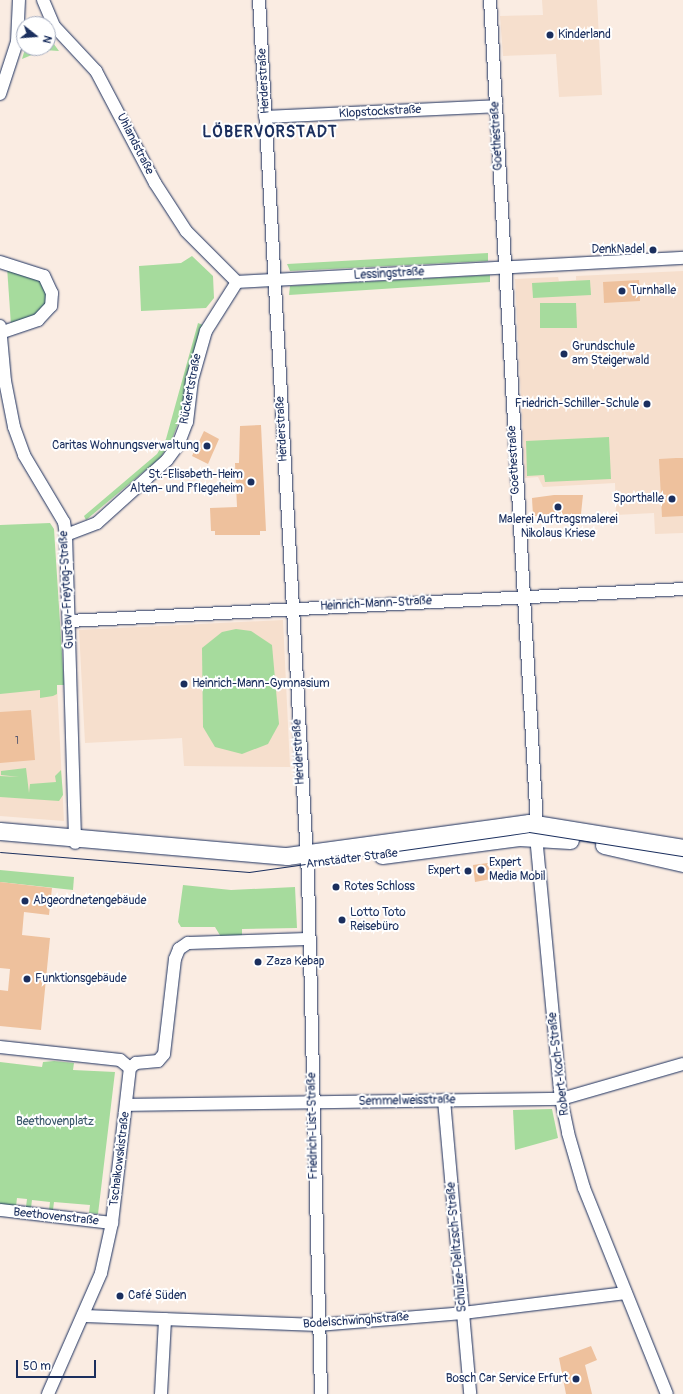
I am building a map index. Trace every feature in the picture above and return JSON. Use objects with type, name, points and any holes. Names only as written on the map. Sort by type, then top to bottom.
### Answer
[{"type":"main road","name":"Arnstädter Straße","points":[[0,831],[75,839],[268,865],[536,830],[683,848]]},
{"type":"main road","name":"Arnstädter Straße","points":[[536,830],[683,863]]},
{"type":"street","points":[[0,94],[16,42],[19,0]]},
{"type":"street","name":"Uhlandstraße","points":[[43,0],[54,26],[96,71],[154,182],[186,231],[237,282]]},
{"type":"street","name":"Herderstraße","points":[[259,0],[305,859]]},
{"type":"street","name":"Goethestraße","points":[[490,0],[536,830]]},
{"type":"street","name":"Klopstockstraße","points":[[266,118],[495,106]]},
{"type":"street","name":"Lessingstraße","points":[[274,280],[683,258]]},
{"type":"street","points":[[0,333],[38,320],[52,300],[51,287],[44,276],[8,263]]},
{"type":"street","points":[[237,282],[274,280]]},
{"type":"street","name":"Rückertstraße","points":[[66,535],[97,523],[167,460],[178,444],[187,422],[192,380],[206,331],[237,282]]},
{"type":"street","name":"Gustav-Freytag-Straße","points":[[0,326],[5,381],[14,427],[24,456],[64,522],[66,535],[75,839]]},
{"type":"street","name":"Heinrich-Mann-Straße","points":[[69,621],[292,608],[683,589]]},
{"type":"street","name":"Robert-Koch-Straße","points":[[536,830],[561,1099],[584,1188],[667,1394]]},
{"type":"street","name":"Friedrich-List-Straße","points":[[305,859],[321,1394]]},
{"type":"street","points":[[0,1047],[120,1060],[130,1068],[136,1063],[158,1061],[164,1054],[174,959],[188,943],[308,939]]},
{"type":"street","name":"Semmelweisstraße","points":[[126,1105],[561,1099],[683,1064]]},
{"type":"street","name":"Tschaikowskistraße","points":[[48,1394],[85,1316],[101,1273],[112,1223],[130,1068]]},
{"type":"street","name":"Schulze-Delitzsch-Straße","points":[[444,1100],[470,1394]]},
{"type":"street","name":"Beethovenstraße","points":[[0,1210],[112,1223]]},
{"type":"street","name":"Bodelschwinghstraße","points":[[85,1316],[318,1325],[463,1313],[626,1294]]},
{"type":"street","points":[[161,1394],[165,1319]]},
{"type":"shaded area","name":"Kinderland","points":[[542,0],[597,0],[602,95],[559,97],[556,54],[503,56],[500,16],[543,15]]},
{"type":"shaded area","points":[[683,271],[683,533],[655,534],[654,513],[616,515],[615,483],[543,487],[538,477],[525,478],[515,279],[558,277],[559,281],[576,280],[576,276]]},
{"type":"shaded area","name":"Heinrich-Mann-Gymnasium","points":[[283,620],[290,767],[184,766],[182,738],[85,743],[79,630]]},
{"type":"shaded area","points":[[57,685],[64,821],[0,816],[0,690]]},
{"type":"green space","points":[[488,253],[488,261],[290,271],[287,264]]},
{"type":"green space","points":[[192,256],[213,276],[214,298],[206,308],[141,311],[139,266],[181,263]]},
{"type":"green space","points":[[7,267],[37,276],[49,297],[40,314],[11,325]]},
{"type":"green space","points":[[490,275],[490,282],[289,295],[290,286]]},
{"type":"green space","points":[[590,280],[591,295],[533,298],[532,283]]},
{"type":"green space","points":[[540,303],[576,303],[577,328],[540,328]]},
{"type":"green space","points":[[198,323],[203,325],[187,375],[183,410],[171,442],[160,458],[86,520],[84,516],[157,454],[166,439]]},
{"type":"green space","points":[[609,437],[611,479],[545,482],[544,475],[527,476],[526,441]]},
{"type":"green space","points":[[50,523],[54,529],[64,685],[57,685],[57,694],[40,698],[40,690],[0,694],[0,525]]},
{"type":"green space","points":[[236,629],[251,631],[272,645],[279,724],[268,744],[242,754],[215,747],[203,727],[202,648],[222,632]]},
{"type":"green space","points":[[26,768],[29,793],[30,784],[56,782],[55,776],[61,770],[63,795],[59,801],[0,797],[0,776],[19,777],[1,775],[1,771]]},
{"type":"green space","points":[[0,870],[74,877],[73,890],[0,882]]},
{"type":"green space","points":[[183,885],[231,890],[295,887],[297,928],[242,929],[242,937],[221,937],[215,927],[181,927],[178,922]]},
{"type":"green space","name":"Beethovenplatz","points":[[54,1061],[74,1063],[73,1070],[115,1072],[98,1214],[89,1213],[90,1205],[54,1202],[53,1210],[49,1210],[50,1202],[32,1200],[31,1208],[26,1207],[27,1199],[17,1198],[16,1206],[0,1205],[0,1062],[42,1067],[43,1062]]},
{"type":"green space","points":[[552,1109],[558,1138],[515,1150],[513,1110]]},
{"type":"building","name":"Turnhalle","points":[[639,280],[640,301],[604,303],[603,282]]},
{"type":"building","name":"St.-Elisabeth-Heim Alten- und Pflegeheim","points":[[261,425],[266,531],[260,531],[260,535],[215,535],[215,531],[211,531],[210,508],[237,507],[235,463],[239,463],[240,426]]},
{"type":"building","name":"Caritas Wohnungsverwaltung","points":[[204,431],[219,439],[208,464],[192,456]]},
{"type":"building","name":"Sporthalle","points":[[683,458],[683,516],[662,517],[659,459]]},
{"type":"building","name":"Malerei Auftragsmalerei Nikolaus Kriese","points":[[554,495],[583,495],[581,514],[533,516],[532,498]]},
{"type":"building","points":[[31,710],[35,760],[0,763],[0,712]]},
{"type":"building","name":"Expert Media Mobil","points":[[488,863],[491,879],[475,882],[473,865]]},
{"type":"building","name":"Funktionsgebäude","points":[[0,882],[52,888],[49,915],[24,912],[22,935],[50,938],[41,1030],[0,1026],[0,990],[8,991],[10,969],[0,968]]},
{"type":"building","name":"Bosch Car Service Erfurt","points":[[591,1346],[597,1360],[585,1365],[592,1394],[566,1394],[559,1358]]},
{"type":"tram line","points":[[0,852],[249,872],[529,832],[683,856]]},
{"type":"place","name":"Kinderland","points":[[550,35]]},
{"type":"place","name":"DenkNadel","points":[[653,250]]},
{"type":"place","name":"Turnhalle","points":[[622,291]]},
{"type":"place","name":"Grundschule am Steigerwald","points":[[564,354]]},
{"type":"place","name":"Friedrich-Schiller-Schule","points":[[647,404]]},
{"type":"place","name":"Caritas Wohnungsverwaltung","points":[[207,446]]},
{"type":"place","name":"St.-Elisabeth-Heim Alten- und Pflegeheim","points":[[251,482]]},
{"type":"place","name":"Sporthalle","points":[[672,499]]},
{"type":"place","name":"Malerei Auftragsmalerei Nikolaus Kriese","points":[[558,507]]},
{"type":"place","name":"Heinrich-Mann-Gymnasium","points":[[184,684]]},
{"type":"place","name":"Expert Media Mobil","points":[[481,870]]},
{"type":"place","name":"Expert","points":[[468,871]]},
{"type":"place","name":"Rotes Schloss","points":[[336,887]]},
{"type":"place","name":"Abgeordnetengebäude","points":[[25,901]]},
{"type":"place","name":"Lotto Toto Reisebüro","points":[[342,920]]},
{"type":"place","name":"Zaza Kebap","points":[[258,962]]},
{"type":"place","name":"Funktionsgebäude","points":[[27,979]]},
{"type":"place","name":"Café Süden","points":[[120,1296]]},
{"type":"place","name":"Bosch Car Service Erfurt","points":[[576,1379]]},
{"type":"district","name":"LÖBERVORSTADT","points":[[270,132]]}]
